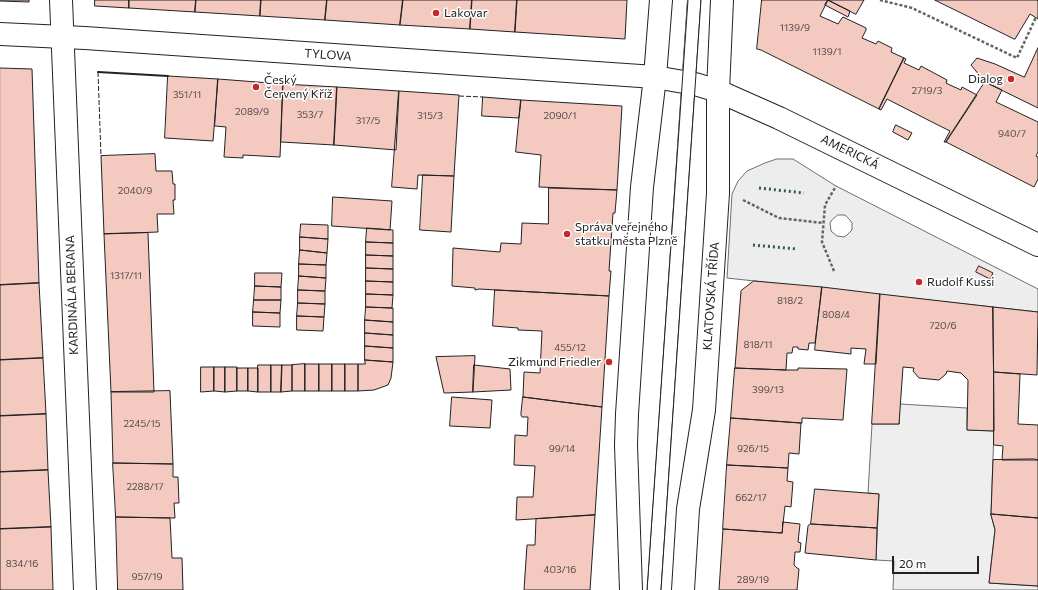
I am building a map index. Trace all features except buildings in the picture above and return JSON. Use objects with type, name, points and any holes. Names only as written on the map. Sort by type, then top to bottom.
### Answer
[{"type":"street","name":"KARDINÁLA BERANA","points":[[61,0],[85,590]]},
{"type":"street","points":[[631,590],[626,446],[627,414],[642,187],[655,77],[661,0]]},
{"type":"street","name":"KLATOVSKÁ TŘÍDA","points":[[683,590],[688,509],[704,410],[718,193],[718,91],[722,0]]},
{"type":"street","name":"TYLOVA","points":[[0,34],[62,36],[655,77]]},
{"type":"street","name":"AMERICKÁ","points":[[655,77],[688,83],[718,91],[779,118],[1038,245]]},
{"type":"lane","points":[[654,590],[694,0]]},
{"type":"path","points":[[880,0],[912,8],[1017,58],[1036,17]]},
{"type":"path","points":[[834,271],[822,242],[824,205],[836,186]]},
{"type":"path","points":[[801,221],[823,223]]},
{"type":"shaded area","points":[[777,159],[793,159],[836,186],[1038,289],[1038,312],[727,278],[732,194],[738,181],[747,171]],"holes":[[[838,215],[845,215],[852,223],[852,230],[844,237],[837,236],[831,231],[830,223]]]},
{"type":"shaded area","points":[[900,404],[967,408],[967,430],[994,431],[991,514],[995,530],[989,583],[1038,586],[1038,590],[893,590],[894,561],[876,560],[879,494],[868,493],[872,424],[899,424]]},
{"type":"tram line","points":[[647,590],[688,0]]},
{"type":"tram line","points":[[661,590],[701,0]]},
{"type":"hedge","points":[[759,188],[804,193]]},
{"type":"hedge","points":[[753,245],[797,249]]},
{"type":"fence","points":[[98,72],[101,156]]},
{"type":"fence","points":[[459,96],[483,97]]},
{"type":"wall","points":[[98,72],[168,76]]},
{"type":"place","name":"Lakovar","points":[[436,13]]},
{"type":"place","name":"Dialog","points":[[1011,79]]},
{"type":"place","name":"Český Červený Kříž","points":[[256,87]]},
{"type":"place","name":"Správa veřejného statku města Plzně","points":[[567,234]]},
{"type":"place","name":"Rudolf Kussi","points":[[919,282]]},
{"type":"place","name":"Zikmund Friedler","points":[[609,362]]}]
